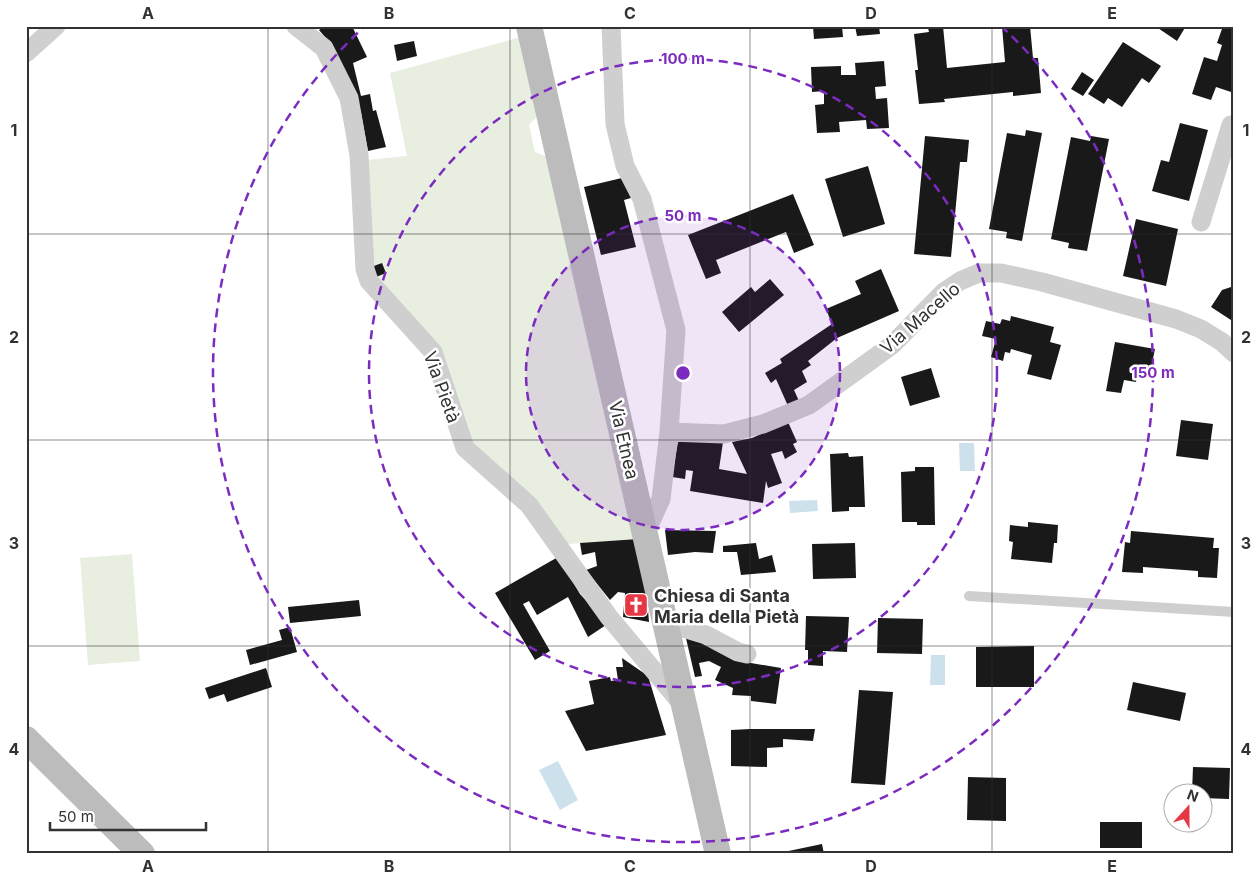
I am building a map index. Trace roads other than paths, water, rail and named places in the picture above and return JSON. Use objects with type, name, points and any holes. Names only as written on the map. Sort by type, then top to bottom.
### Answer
[{"type":"main road","name":"Via Etnea","points":[[529,26],[718,854]]},
{"type":"main road","points":[[26,739],[142,854]]},
{"type":"street","points":[[26,53],[56,26]]},
{"type":"street","name":"Via Pietà","points":[[296,26],[324,48],[349,98],[359,155],[365,269],[369,281],[433,352],[465,448],[529,505],[609,616],[685,708]]},
{"type":"street","points":[[611,26],[615,124],[625,166],[642,199],[676,330],[669,432],[661,499],[646,532]]},
{"type":"street","points":[[1201,222],[1231,124],[1234,125]]},
{"type":"street","name":"Via Macello","points":[[669,432],[724,434],[763,424],[809,405],[892,345],[944,292],[960,281],[979,273],[1001,273],[1042,282],[1176,319],[1202,329],[1234,352]]},
{"type":"street","points":[[666,623],[706,635],[738,652],[747,654]]},
{"type":"lane","points":[[969,596],[1234,612]]},
{"type":"water","points":[[959,443],[974,443],[975,471],[960,471]]},
{"type":"water","points":[[817,500],[818,511],[790,513],[789,501]]},
{"type":"water","points":[[931,655],[945,655],[945,685],[930,685]]},
{"type":"water","points":[[558,761],[578,800],[560,810],[539,770]]},
{"type":"place","name":"Chiesa di Santa Maria della Pietà","points":[[636,605]]}]
